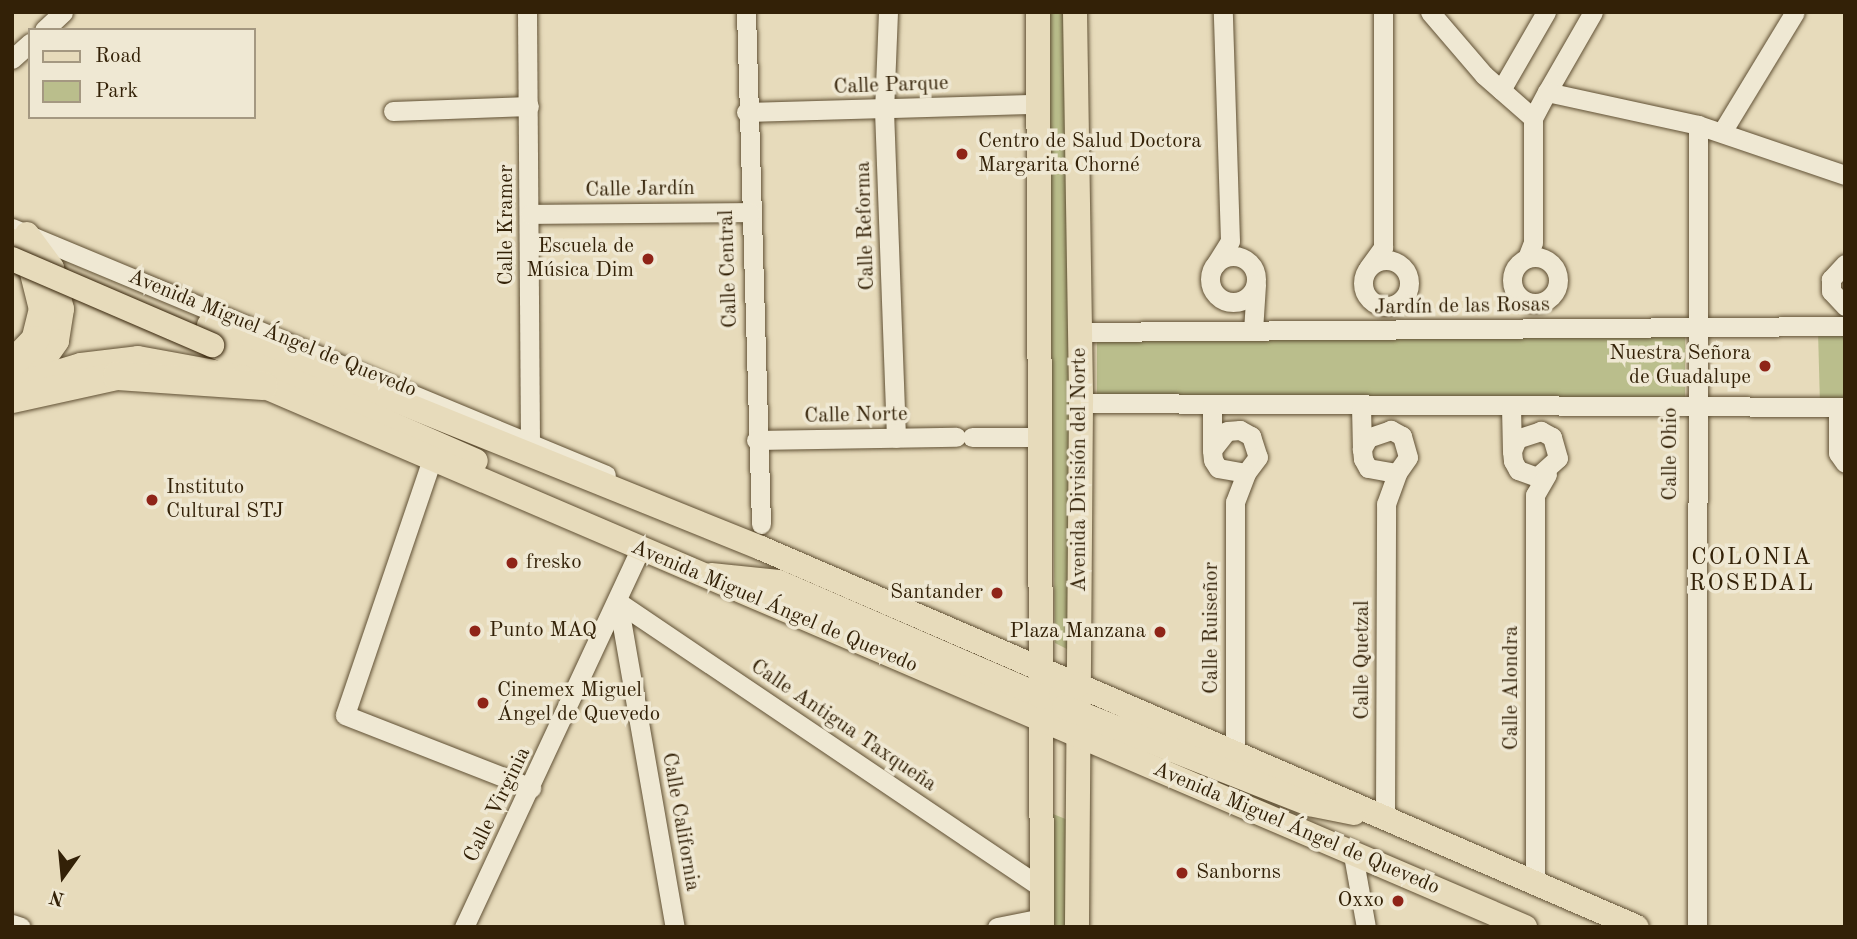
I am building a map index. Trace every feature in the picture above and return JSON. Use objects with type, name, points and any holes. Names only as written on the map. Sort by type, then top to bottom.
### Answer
[{"type":"highway","points":[[16,236],[33,270],[43,309],[35,340],[17,382],[117,376],[264,386]]},
{"type":"main road","name":"Avenida División del Norte","points":[[1038,12],[1042,923]]},
{"type":"main road","name":"Avenida División del Norte","points":[[1075,12],[1081,403],[1077,927]]},
{"type":"main road","name":"Avenida Miguel Ángel de Quevedo","points":[[16,236],[209,336],[640,500],[1080,684],[1637,927]]},
{"type":"main road","points":[[12,259],[209,336],[403,425],[511,479],[588,527]]},
{"type":"main road","name":"Avenida Miguel Ángel de Quevedo","points":[[17,382],[128,358],[209,336]]},
{"type":"main road","name":"Avenida Miguel Ángel de Quevedo","points":[[209,336],[264,386],[1041,722],[1525,927]]},
{"type":"main road","points":[[700,575],[779,582],[1041,696],[1061,696],[1080,684]]},
{"type":"main road","points":[[1041,722],[1058,708],[1079,711],[1316,807],[1385,817]]},
{"type":"street","points":[[46,28],[63,12]]},
{"type":"street","name":"Calle Kramer","points":[[527,12],[530,439]]},
{"type":"street","name":"Calle Central","points":[[746,12],[746,112],[761,524]]},
{"type":"street","name":"Calle Reforma","points":[[888,12],[884,110],[896,438]]},
{"type":"street","points":[[1211,331],[1210,286],[1215,265],[1230,241],[1223,12]]},
{"type":"street","points":[[1369,331],[1369,298],[1363,278],[1383,247],[1383,12]]},
{"type":"street","points":[[1430,12],[1501,90],[1533,118]]},
{"type":"street","points":[[1501,90],[1546,12]]},
{"type":"street","points":[[1518,329],[1518,295],[1512,274],[1533,252],[1533,118],[1593,12]]},
{"type":"street","points":[[1722,132],[1795,12]]},
{"type":"street","points":[[12,59],[28,45]]},
{"type":"street","points":[[1547,92],[1698,125],[1842,169]]},
{"type":"street","name":"Calle Parque","points":[[746,112],[1038,104]]},
{"type":"street","points":[[393,111],[529,106]]},
{"type":"street","name":"Calle Ohio","points":[[1697,927],[1694,327],[1698,125]]},
{"type":"street","name":"Calle Jardín","points":[[530,214],[750,212]]},
{"type":"street","points":[[1230,241],[1249,263],[1256,284],[1254,331]]},
{"type":"street","points":[[1383,247],[1402,266],[1409,286],[1405,298],[1406,331]]},
{"type":"street","points":[[1533,252],[1557,271],[1554,329]]},
{"type":"street","points":[[1215,265],[1225,257],[1249,263]]},
{"type":"street","points":[[1368,268],[1378,260],[1402,266]]},
{"type":"street","points":[[1841,326],[1841,304],[1831,279],[1845,264]]},
{"type":"street","points":[[1210,286],[1234,302],[1256,284]]},
{"type":"street","points":[[1518,295],[1536,303],[1554,293]]},
{"type":"street","points":[[1369,298],[1387,305],[1405,298]]},
{"type":"street","name":"Jardín de las Rosas","points":[[1079,332],[1841,326]]},
{"type":"street","name":"Avenida Miguel Ángel de Quevedo","points":[[209,336],[530,439],[616,480],[640,500]]},
{"type":"street","points":[[1081,403],[1557,408],[1841,407],[1843,452]]},
{"type":"street","name":"Calle Ruiseñor","points":[[1212,405],[1215,459],[1235,502]]},
{"type":"street","points":[[1257,405],[1258,447]]},
{"type":"street","name":"Calle Quetzal","points":[[1361,406],[1365,459],[1386,504]]},
{"type":"street","points":[[1407,407],[1408,447]]},
{"type":"street","points":[[1511,407],[1516,460],[1535,495]]},
{"type":"street","points":[[1557,408],[1558,448]]},
{"type":"street","points":[[1246,473],[1215,459],[1217,438],[1240,430],[1258,447]]},
{"type":"street","points":[[1397,473],[1365,459],[1378,430],[1402,436],[1408,447]]},
{"type":"street","points":[[1516,460],[1528,432],[1552,437],[1558,448]]},
{"type":"street","name":"Calle Norte","points":[[756,440],[1041,438]]},
{"type":"street","name":"Calle Ruiseñor","points":[[1235,753],[1235,502],[1258,447]]},
{"type":"street","name":"Calle Quetzal","points":[[1385,817],[1386,504],[1408,447]]},
{"type":"street","name":"Calle Alondra","points":[[1535,882],[1535,495],[1558,448]]},
{"type":"street","points":[[432,459],[345,715],[531,788]]},
{"type":"street","points":[[1516,460],[1547,474]]},
{"type":"street","name":"Calle Virginia","points":[[464,927],[618,602],[640,549]]},
{"type":"street","name":"Calle Antigua Taxqueña","points":[[618,602],[1042,888]]},
{"type":"street","name":"Calle California","points":[[618,602],[675,927]]},
{"type":"street","points":[[1353,855],[1366,927]]},
{"type":"street","points":[[997,927],[1042,923]]},
{"type":"street","points":[[12,924],[21,927]]},
{"type":"green space","points":[[1047,12],[1066,12],[1073,652],[1055,643]]},
{"type":"green space","points":[[1685,329],[1685,404],[1097,396],[1097,341]]},
{"type":"green space","points":[[1818,331],[1845,331],[1845,404],[1820,405]]},
{"type":"green space","points":[[1053,814],[1068,820],[1069,927],[1053,927]]},
{"type":"place","name":"Centro de Salud Doctora Margarita Chorné","points":[[962,154]]},
{"type":"place","name":"Escuela de Música Dim","points":[[648,259]]},
{"type":"place","name":"Nuestra Señora de Guadalupe","points":[[1765,366]]},
{"type":"place","name":"Instituto Cultural STJ","points":[[152,500]]},
{"type":"place","name":"fresko","points":[[512,563]]},
{"type":"place","name":"Santander","points":[[997,593]]},
{"type":"place","name":"Punto MAQ","points":[[475,631]]},
{"type":"place","name":"Plaza Manzana","points":[[1160,632]]},
{"type":"place","name":"Cinemex Miguel Ángel de Quevedo","points":[[483,703]]},
{"type":"place","name":"Sanborns","points":[[1182,873]]},
{"type":"place","name":"Oxxo","points":[[1398,901]]},
{"type":"district","name":"COLONIA ROSEDAL","points":[[1752,571]]}]
